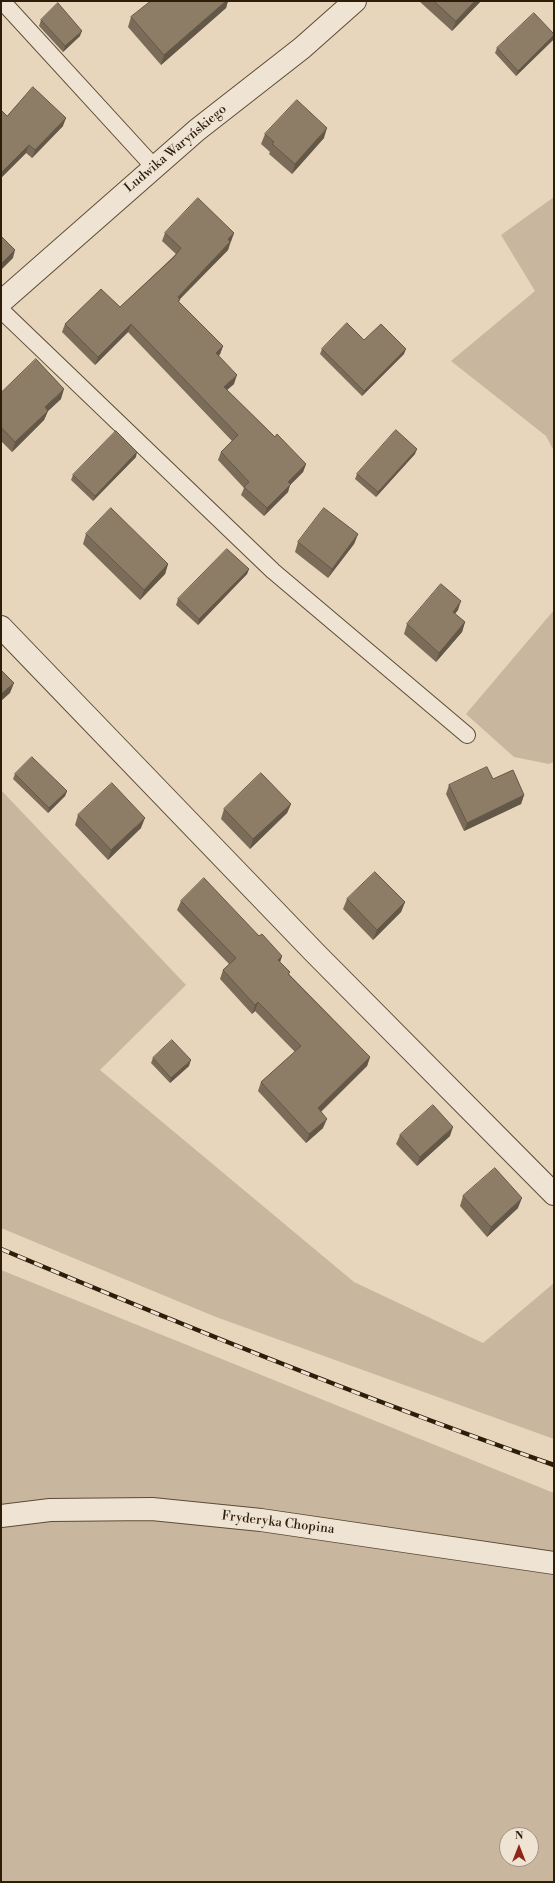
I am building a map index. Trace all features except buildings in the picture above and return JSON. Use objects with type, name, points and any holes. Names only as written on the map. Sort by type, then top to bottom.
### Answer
[{"type":"street","name":"Ludwika Waryńskiego","points":[[1,302],[197,130],[302,48],[355,1]]},
{"type":"street","points":[[1,627],[316,954],[554,1194]]},
{"type":"street","name":"Fryderyka Chopina","points":[[1,1516],[50,1510],[152,1509],[262,1520],[554,1563]]},
{"type":"lane","points":[[2,1],[154,167]]},
{"type":"lane","points":[[1,310],[273,571],[466,735]]},
{"type":"shaded area","points":[[554,197],[554,451],[546,436],[451,361],[535,291],[501,235]]},
{"type":"shaded area","points":[[554,610],[554,762],[549,764],[514,757],[466,714]]},
{"type":"shaded area","points":[[1,790],[186,985],[100,1070],[354,1282],[483,1343],[554,1283],[554,1439],[216,1317],[1,1228]]},
{"type":"shaded area","points":[[1,1270],[554,1493],[554,1882],[1,1882]]},
{"type":"railway","points":[[1,1249],[276,1362],[414,1415],[554,1465]]}]
